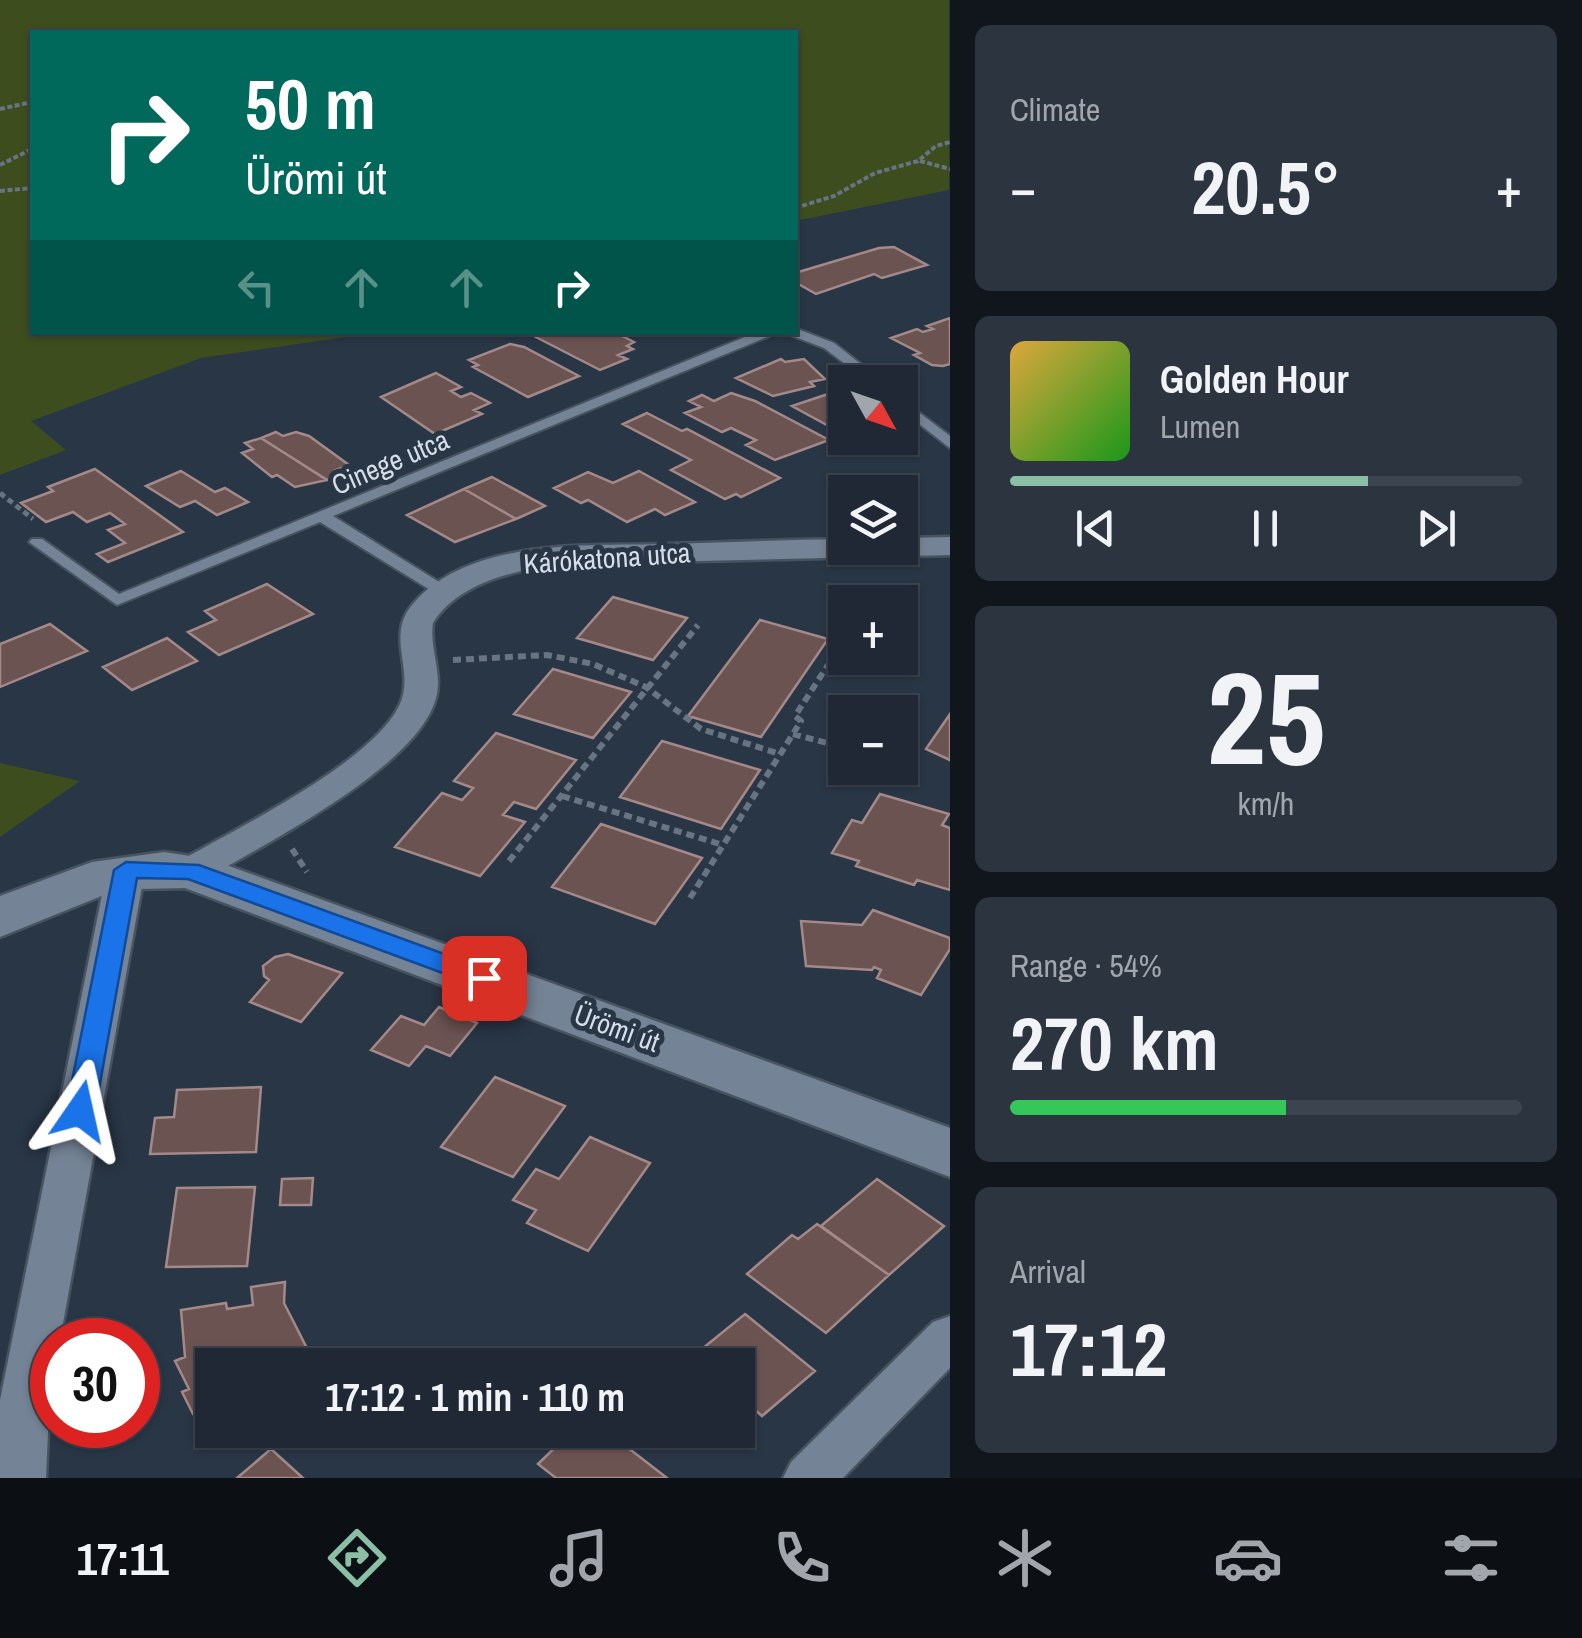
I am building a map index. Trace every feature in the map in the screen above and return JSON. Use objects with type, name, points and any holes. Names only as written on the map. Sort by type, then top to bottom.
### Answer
[{"type":"street","points":[[918,547],[950,546]]},
{"type":"street","name":"Kárókatona utca","points":[[190,871],[377,752],[402,728],[417,706],[423,688],[422,662],[413,629],[419,616],[446,593],[504,566],[540,558],[828,550]]},
{"type":"street","points":[[20,1478],[22,1415],[126,870]]},
{"type":"street","name":"Ürömi út","points":[[0,918],[60,891],[126,870],[190,871],[950,1153]]},
{"type":"street","points":[[809,1478],[950,1336]]},
{"type":"lane","points":[[798,333],[819,339],[857,365]]},
{"type":"lane","name":"Cinege utca","points":[[37,542],[117,600],[762,335]]},
{"type":"lane","points":[[918,417],[950,444]]},
{"type":"lane","points":[[323,517],[446,593]]},
{"type":"path","points":[[0,109],[30,102]]},
{"type":"path","points":[[798,207],[834,196],[875,173],[918,161],[936,146],[950,142]]},
{"type":"path","points":[[0,164],[30,150]]},
{"type":"path","points":[[918,161],[950,170]]},
{"type":"path","points":[[0,191],[30,188]]},
{"type":"path","points":[[509,861],[698,625]]},
{"type":"path","points":[[422,662],[547,655],[594,664],[646,687],[701,729],[780,754]]},
{"type":"path","points":[[690,898],[801,721],[795,716],[828,665]]},
{"type":"path","points":[[793,734],[828,743]]},
{"type":"path","points":[[562,796],[722,845]]},
{"type":"green space","points":[[0,0],[949,0],[949,190],[798,220],[798,30],[30,30],[30,335],[360,335],[201,358],[31,421],[66,450],[0,475]]},
{"type":"green space","points":[[0,763],[80,781],[0,837]]},
{"type":"building","points":[[894,247],[927,265],[882,278],[874,274],[816,294],[798,284],[798,272]]},
{"type":"building","points":[[950,318],[950,364],[932,365],[914,355],[920,353],[891,338],[917,329],[933,329],[927,326]]},
{"type":"building","points":[[532,335],[620,335],[634,342],[627,346],[633,349],[618,355],[627,359],[600,370]]},
{"type":"building","points":[[510,344],[524,347],[579,376],[528,397],[473,367],[478,365],[469,360]]},
{"type":"building","points":[[781,359],[804,359],[825,379],[810,382],[814,386],[773,396],[736,378]]},
{"type":"building","points":[[436,373],[461,387],[451,391],[461,397],[471,393],[490,403],[474,410],[482,414],[435,434],[381,397]]},
{"type":"building","points":[[731,393],[755,401],[828,440],[775,460],[746,445],[756,440],[731,428],[722,432],[685,413],[701,407],[689,401],[702,395],[714,401]]},
{"type":"building","points":[[828,394],[828,426],[792,406]]},
{"type":"building","points":[[647,413],[682,431],[687,429],[780,478],[741,497],[736,494],[725,499],[671,470],[691,460],[623,424]]},
{"type":"building","points":[[276,432],[283,436],[296,432],[309,436],[349,465],[336,470],[342,474],[327,480],[261,438]]},
{"type":"building","points":[[261,438],[327,480],[295,487],[277,475],[272,477],[242,453],[253,449],[245,443]]},
{"type":"building","points":[[95,469],[183,532],[108,562],[97,554],[125,543],[108,530],[125,524],[110,513],[87,522],[73,512],[46,522],[21,503],[53,491],[48,487]]},
{"type":"building","points":[[181,471],[215,492],[225,488],[248,502],[217,515],[195,501],[180,507],[146,486]]},
{"type":"building","points":[[639,471],[695,502],[665,515],[655,509],[627,522],[588,500],[581,503],[554,488],[588,472],[613,483]]},
{"type":"building","points":[[492,477],[545,506],[516,519],[464,489]]},
{"type":"building","points":[[464,489],[516,519],[455,542],[407,515]]},
{"type":"building","points":[[267,584],[313,614],[219,655],[188,632],[216,620],[205,611]]},
{"type":"building","points":[[613,597],[687,618],[653,660],[577,638]]},
{"type":"building","points":[[760,620],[828,639],[761,737],[688,716]]},
{"type":"building","points":[[50,624],[87,651],[0,687],[0,644]]},
{"type":"building","points":[[167,638],[197,661],[132,690],[103,667]]},
{"type":"building","points":[[553,669],[631,692],[593,738],[514,714]]},
{"type":"building","points":[[950,714],[950,760],[926,749]]},
{"type":"building","points":[[496,733],[576,760],[536,809],[514,802],[503,815],[525,822],[480,876],[395,847],[442,793],[462,800],[473,788],[454,781]]},
{"type":"building","points":[[662,741],[760,770],[721,829],[620,797]]},
{"type":"building","points":[[880,794],[949,814],[942,825],[950,828],[950,890],[917,880],[914,885],[856,866],[859,861],[832,853],[852,820],[862,823]]},
{"type":"building","points":[[601,824],[702,858],[655,924],[552,887]]},
{"type":"building","points":[[873,910],[950,938],[950,949],[921,995],[877,978],[881,970],[874,967],[872,970],[806,966],[801,921],[862,925]]},
{"type":"building","points":[[288,954],[342,973],[301,1022],[250,1002],[269,980],[264,976],[263,966]]},
{"type":"building","points":[[439,1007],[477,1023],[450,1056],[426,1046],[409,1066],[371,1050],[401,1016],[424,1025]]},
{"type":"building","points":[[495,1077],[565,1106],[513,1177],[441,1147]]},
{"type":"building","points":[[261,1087],[256,1152],[150,1154],[155,1118],[174,1117],[177,1090]]},
{"type":"building","points":[[590,1137],[650,1163],[588,1251],[527,1223],[536,1210],[513,1200],[536,1169],[559,1179]]},
{"type":"building","points":[[313,1178],[311,1205],[280,1205],[282,1179]]},
{"type":"building","points":[[877,1179],[944,1226],[889,1275],[821,1226]]},
{"type":"building","points":[[255,1187],[247,1266],[166,1267],[177,1188]]},
{"type":"building","points":[[817,1224],[889,1275],[826,1333],[747,1274],[792,1235],[798,1239]]},
{"type":"building","points":[[285,1282],[284,1303],[307,1348],[195,1348],[193,1414],[182,1392],[189,1389],[175,1361],[185,1357],[181,1310],[226,1303],[227,1309],[253,1305],[251,1287]]},
{"type":"building","points":[[745,1314],[815,1371],[762,1416],[755,1410],[755,1348],[703,1348]]},
{"type":"building","points":[[554,1448],[628,1448],[667,1478],[556,1478],[538,1464]]},
{"type":"building","points":[[271,1449],[303,1478],[237,1478]]},
{"type":"route","points":[[80,1111],[126,870],[190,871],[484,978]]}]
